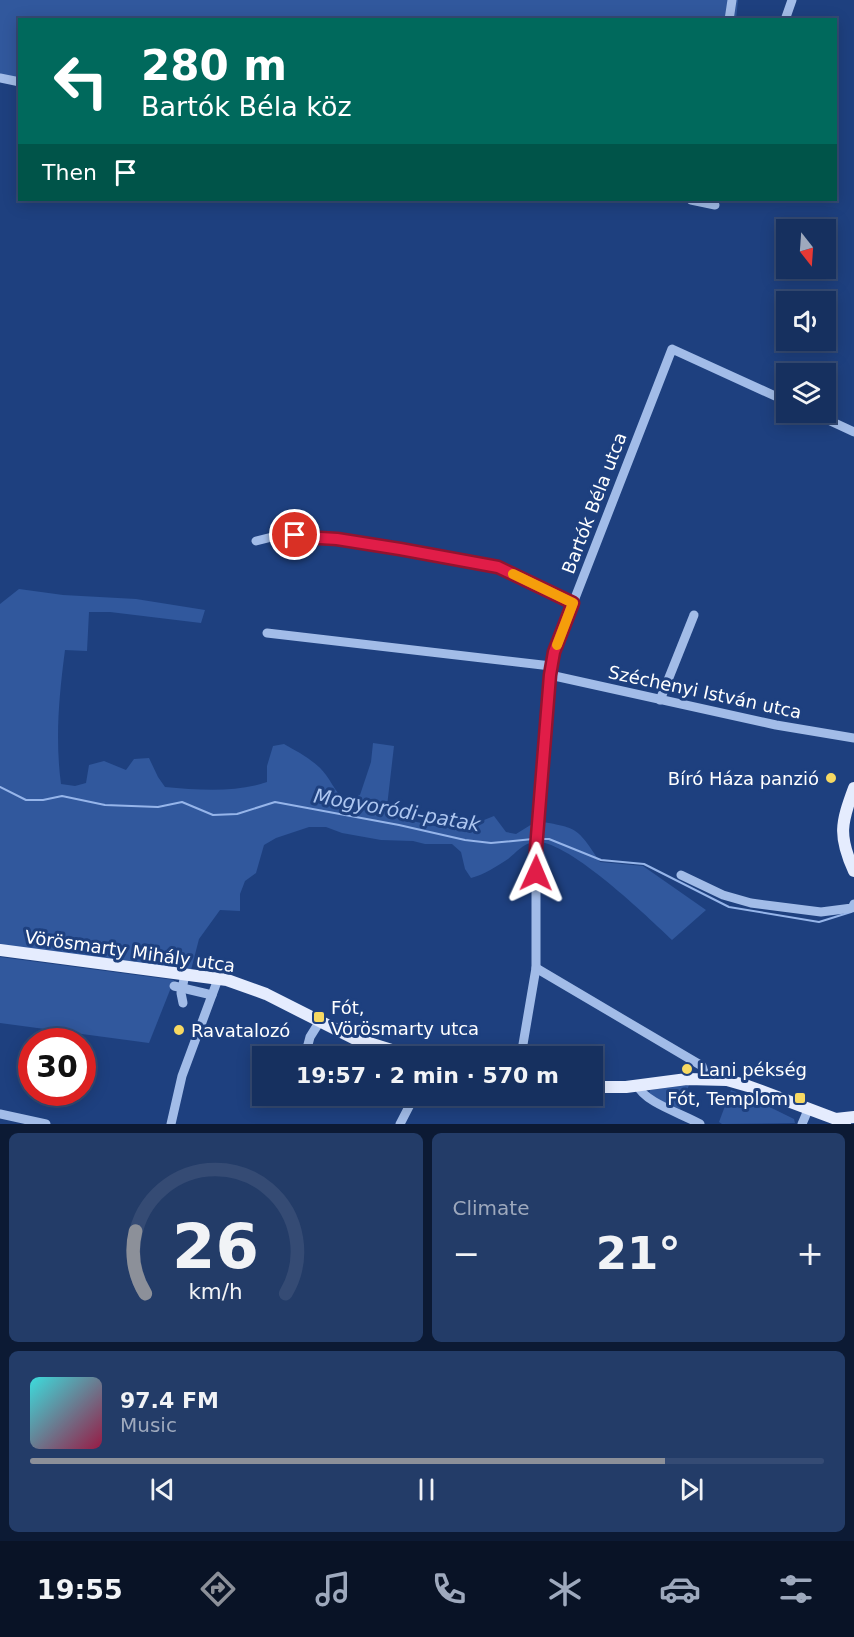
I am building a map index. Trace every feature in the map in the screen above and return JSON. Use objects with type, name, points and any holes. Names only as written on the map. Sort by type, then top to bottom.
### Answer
[{"type":"main road","points":[[854,788],[845,812],[843,835],[845,849],[854,871]]},
{"type":"main road","name":"Vörösmarty Mihály utca","points":[[0,951],[218,979],[249,987],[363,1041],[379,1046]]},
{"type":"main road","points":[[603,1088],[706,1078],[727,1080],[808,1110],[847,1118]]},
{"type":"street","points":[[729,18],[732,0]]},
{"type":"street","points":[[786,18],[792,0]]},
{"type":"street","points":[[0,78],[18,82]]},
{"type":"street","name":"Bartók Béla utca","points":[[523,1046],[536,968],[537,842],[550,670],[554,652],[573,603],[672,350],[776,397]]},
{"type":"street","points":[[835,423],[854,432]]},
{"type":"street","points":[[256,541],[284,534],[337,539],[460,559],[507,570],[573,603]]},
{"type":"street","points":[[660,700],[693,615]]},
{"type":"street","name":"Széchenyi István utca","points":[[267,633],[550,670],[660,700],[776,725],[854,738]]},
{"type":"street","points":[[681,875],[723,895],[751,903],[821,912],[852,908],[854,904]]},
{"type":"street","points":[[536,968],[702,1066],[706,1078]]},
{"type":"street","points":[[178,988],[185,975]]},
{"type":"street","points":[[171,1124],[182,1076],[218,979]]},
{"type":"street","points":[[178,988],[213,995]]},
{"type":"street","points":[[178,988],[183,1003]]},
{"type":"street","points":[[308,1046],[310,1037],[320,1021]]},
{"type":"street","points":[[358,1046],[363,1041]]},
{"type":"street","points":[[638,1086],[640,1092],[648,1099],[700,1124]]},
{"type":"street","points":[[400,1124],[409,1106]]},
{"type":"street","points":[[802,1124],[808,1110]]},
{"type":"street","points":[[0,1114],[46,1124]]},
{"type":"shaded area","points":[[0,0],[738,0],[736,18],[18,18],[18,84],[0,80]]},
{"type":"shaded area","points":[[19,589],[63,595],[136,599],[205,610],[201,623],[110,612],[89,612],[87,651],[65,650],[59,717],[58,751],[61,784],[75,786],[86,783],[89,765],[104,761],[126,770],[134,759],[149,758],[165,787],[204,790],[243,788],[267,782],[267,766],[273,746],[284,744],[317,765],[346,801],[360,795],[371,762],[373,743],[394,746],[386,815],[439,827],[473,831],[484,820],[494,816],[506,832],[516,834],[537,821],[561,825],[581,835],[600,862],[643,866],[706,910],[672,940],[606,881],[565,852],[548,844],[534,842],[526,845],[495,867],[471,878],[465,869],[461,852],[452,844],[381,840],[342,833],[326,827],[309,827],[276,838],[264,845],[256,873],[245,881],[240,894],[240,911],[220,910],[199,939],[191,970],[0,945],[0,604]]},
{"type":"shaded area","points":[[0,957],[174,980],[149,1043],[96,1036],[96,1028],[37,1028],[0,1023]]},
{"type":"shaded area","points":[[689,1085],[680,1109],[649,1094],[650,1090]]},
{"type":"shaded area","points":[[731,1090],[794,1119],[795,1123],[722,1124],[719,1122]]},
{"type":"waterway","name":"Mogyoródi-patak","points":[[0,787],[26,800],[43,800],[62,796],[105,805],[158,807],[182,802],[213,815],[237,814],[275,802],[465,840],[491,843],[533,839]]},
{"type":"waterway","name":"Mogyoródi-patak","points":[[538,839],[549,839],[601,860],[644,864],[729,907],[819,922],[851,912]]},
{"type":"slow traffic","points":[[513,574],[573,603],[557,645]]},
{"type":"place","name":"Bíró Háza panzió","points":[[831,778]]},
{"type":"place","name":"Fót, Vörösmarty utca","points":[[319,1017]]},
{"type":"place","name":"Ravatalozó","points":[[179,1030]]},
{"type":"place","name":"Lani pékség","points":[[687,1069]]},
{"type":"place","name":"Fót, Templom","points":[[800,1098]]},
{"type":"route","points":[[295,535],[337,539],[498,567],[573,603],[554,652],[550,675],[536,873]]}]
